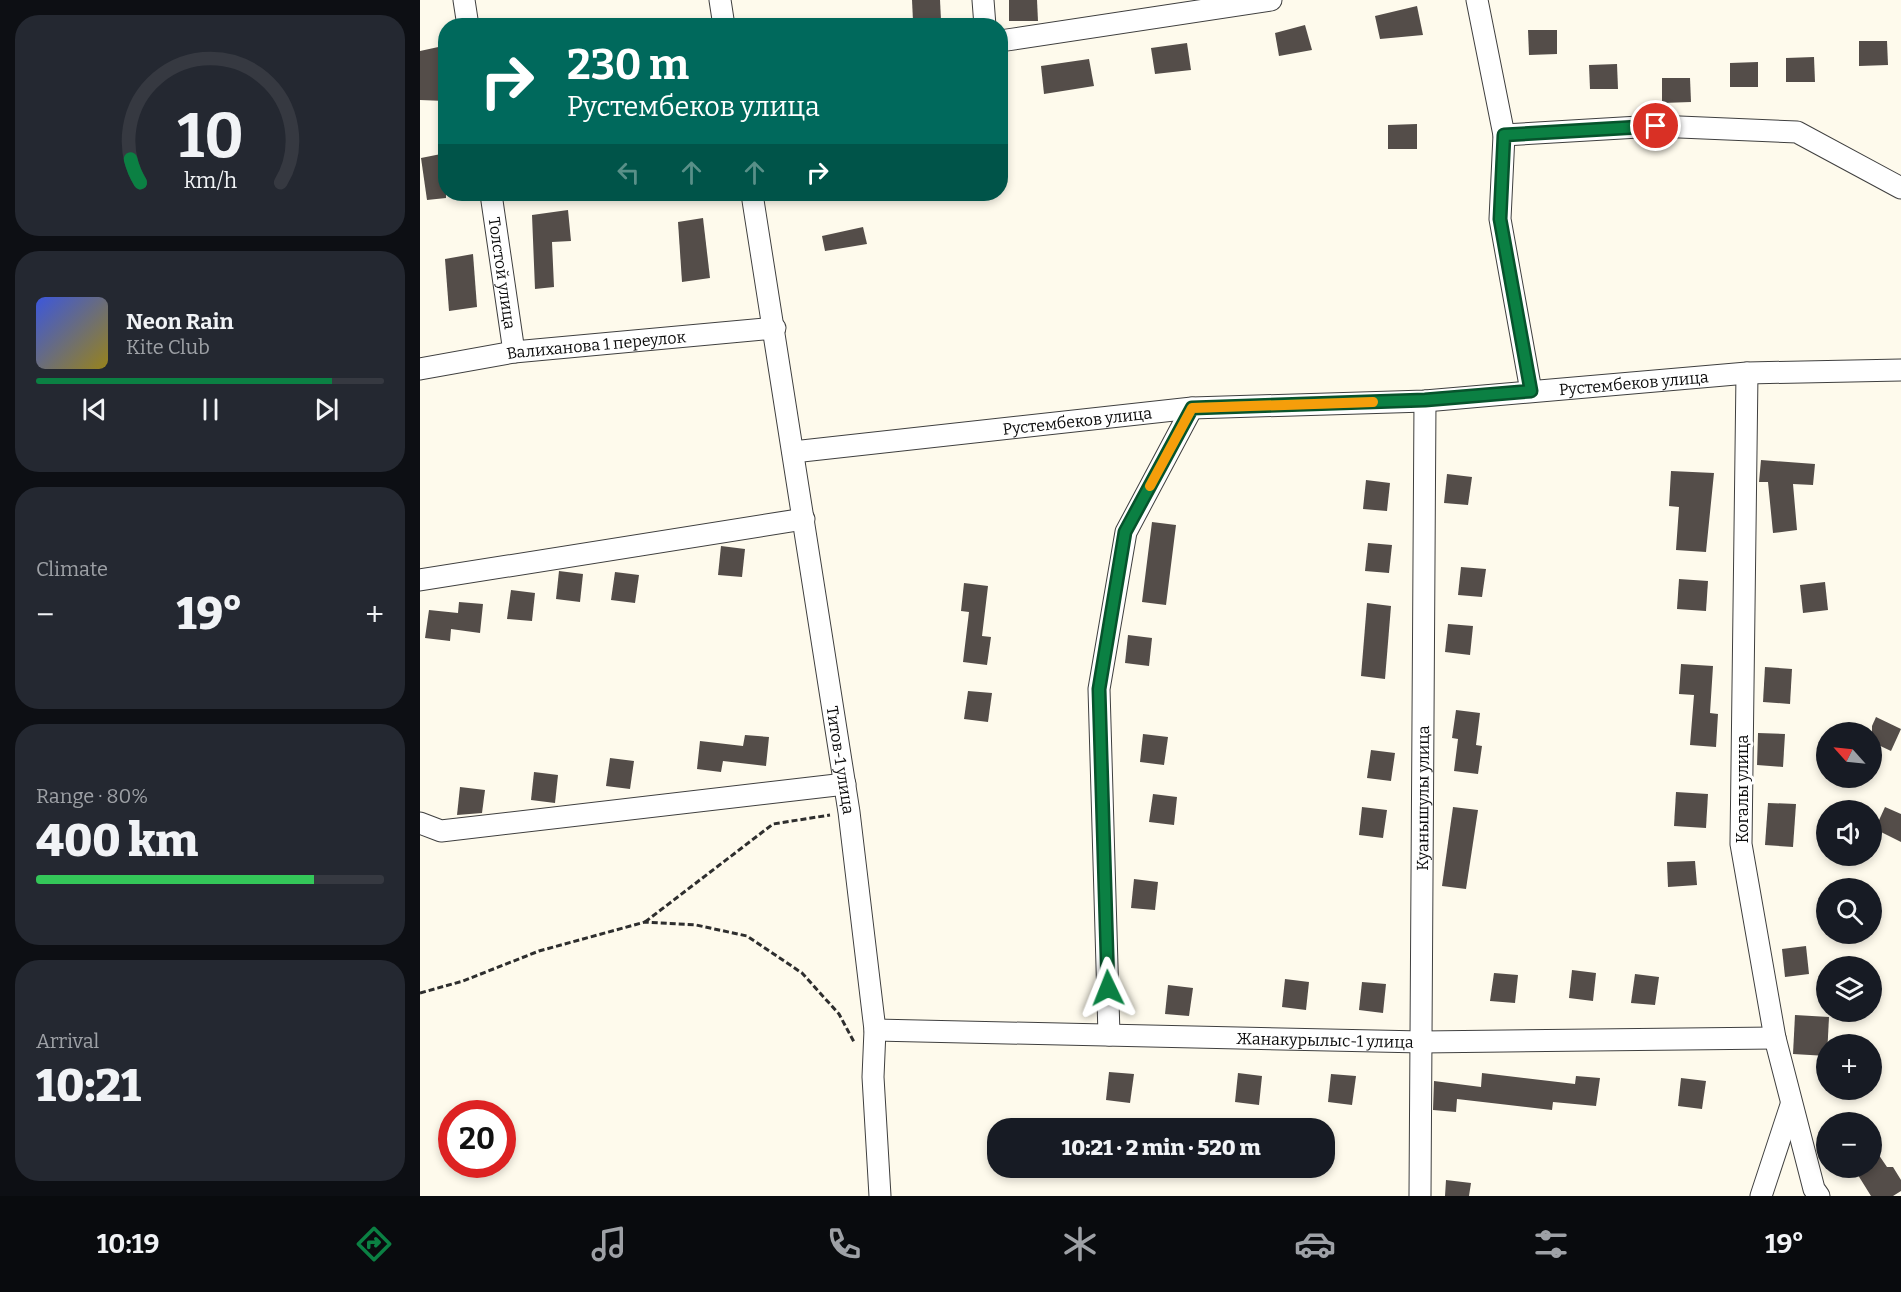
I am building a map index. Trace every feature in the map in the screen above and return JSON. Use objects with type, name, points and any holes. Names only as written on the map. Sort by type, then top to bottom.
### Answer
[{"type":"street","points":[[464,0],[467,18]]},
{"type":"street","points":[[720,0],[723,18]]},
{"type":"street","points":[[983,0],[984,18]]},
{"type":"street","points":[[1008,40],[1267,0]]},
{"type":"street","points":[[1477,0],[1504,135],[1500,219],[1531,391]]},
{"type":"street","points":[[1504,135],[1656,126],[1797,132],[1901,188]]},
{"type":"street","name":"Толстой улица","points":[[492,201],[514,352]]},
{"type":"street","name":"Титов-1 улица","points":[[753,201],[775,328],[849,813],[875,1030],[873,1077],[880,1196]]},
{"type":"street","name":"Валиханова 1 переулок","points":[[420,369],[514,352],[775,328]]},
{"type":"street","name":"Рустембеков улица","points":[[794,452],[1192,408],[1425,400],[1747,373],[1901,370]]},
{"type":"street","name":"Когалы улица","points":[[1747,373],[1740,844],[1775,1038],[1814,1189],[1819,1196]]},
{"type":"street","name":"Куанышулы улица","points":[[1420,1196],[1425,400]]},
{"type":"street","points":[[1109,1035],[1099,689],[1125,532],[1192,408]]},
{"type":"street","points":[[420,580],[804,519]]},
{"type":"street","points":[[420,823],[441,831],[845,784]]},
{"type":"street","name":"Жанакурылыс-1 улица","points":[[875,1030],[1422,1042],[1775,1038]]},
{"type":"street","points":[[1761,1196],[1791,1105]]},
{"type":"path","points":[[645,922],[773,824],[849,813]]},
{"type":"path","points":[[420,993],[463,981],[539,951],[645,922],[696,925],[747,936],[802,973],[839,1014],[858,1050]]},
{"type":"building","points":[[912,0],[940,0],[941,18],[913,18]]},
{"type":"building","points":[[1009,0],[1037,0],[1038,21],[1009,21]]},
{"type":"building","points":[[1417,6],[1423,35],[1380,39],[1375,16]]},
{"type":"building","points":[[1305,25],[1312,50],[1279,56],[1275,33]]},
{"type":"building","points":[[1528,30],[1557,30],[1557,54],[1529,55]]},
{"type":"building","points":[[1859,41],[1887,41],[1888,65],[1859,66]]},
{"type":"building","points":[[1187,43],[1191,70],[1155,74],[1151,48]]},
{"type":"building","points":[[438,47],[438,101],[420,100],[420,51]]},
{"type":"building","points":[[1814,57],[1815,82],[1786,82],[1786,58]]},
{"type":"building","points":[[1089,59],[1094,86],[1044,94],[1041,66]]},
{"type":"building","points":[[1758,62],[1758,87],[1730,87],[1730,63]]},
{"type":"building","points":[[1617,64],[1618,89],[1590,89],[1589,65]]},
{"type":"building","points":[[1662,78],[1690,78],[1691,102],[1662,103]]},
{"type":"building","points":[[1417,124],[1417,149],[1388,149],[1388,125]]},
{"type":"building","points":[[438,155],[438,199],[427,200],[421,158]]},
{"type":"building","points":[[568,210],[571,241],[552,242],[554,287],[535,289],[532,215]]},
{"type":"building","points":[[703,218],[710,278],[682,282],[678,222]]},
{"type":"building","points":[[863,227],[867,244],[825,251],[822,236]]},
{"type":"building","points":[[473,254],[477,307],[449,311],[445,259]]},
{"type":"building","points":[[1761,460],[1815,464],[1813,485],[1793,484],[1797,530],[1773,533],[1768,482],[1759,482]]},
{"type":"building","points":[[1671,471],[1714,473],[1706,552],[1676,550],[1679,507],[1669,506]]},
{"type":"building","points":[[1447,474],[1472,477],[1468,505],[1444,503]]},
{"type":"building","points":[[1366,480],[1390,483],[1387,511],[1363,509]]},
{"type":"building","points":[[1152,522],[1176,525],[1166,605],[1142,602]]},
{"type":"building","points":[[1368,543],[1392,545],[1389,573],[1365,571]]},
{"type":"building","points":[[721,546],[745,549],[742,577],[718,575]]},
{"type":"building","points":[[1461,567],[1486,569],[1482,597],[1458,595]]},
{"type":"building","points":[[559,571],[583,574],[580,602],[556,599]]},
{"type":"building","points":[[615,572],[639,575],[635,603],[611,600]]},
{"type":"building","points":[[1679,579],[1708,581],[1706,611],[1677,609]]},
{"type":"building","points":[[1825,582],[1828,610],[1803,613],[1800,585]]},
{"type":"building","points":[[964,583],[988,586],[982,636],[991,637],[987,665],[963,662],[969,612],[961,611]]},
{"type":"building","points":[[511,590],[535,593],[532,621],[507,619]]},
{"type":"building","points":[[459,602],[483,604],[480,633],[451,629],[450,641],[425,638],[429,610],[458,613]]},
{"type":"building","points":[[1367,603],[1391,606],[1385,679],[1361,676]]},
{"type":"building","points":[[1448,624],[1473,626],[1470,655],[1445,652]]},
{"type":"building","points":[[1128,635],[1152,638],[1149,666],[1125,663]]},
{"type":"building","points":[[1681,664],[1713,666],[1710,713],[1718,714],[1716,747],[1690,745],[1694,695],[1679,694]]},
{"type":"building","points":[[1765,667],[1792,669],[1790,704],[1763,702]]},
{"type":"building","points":[[968,691],[992,693],[988,722],[964,719]]},
{"type":"building","points":[[1456,710],[1480,713],[1476,745],[1482,746],[1478,774],[1454,771],[1458,739],[1452,738]]},
{"type":"building","points":[[1876,717],[1901,729],[1891,751],[1882,747],[1882,722],[1874,722]]},
{"type":"building","points":[[1758,733],[1785,734],[1783,767],[1757,765]]},
{"type":"building","points":[[1143,734],[1168,737],[1164,765],[1140,762]]},
{"type":"building","points":[[745,735],[769,737],[766,766],[723,761],[721,772],[697,769],[700,741],[743,746]]},
{"type":"building","points":[[1371,750],[1395,753],[1391,781],[1367,778]]},
{"type":"building","points":[[610,758],[634,761],[630,789],[606,786]]},
{"type":"building","points":[[534,772],[558,775],[555,803],[531,800]]},
{"type":"building","points":[[460,787],[485,790],[482,813],[457,815]]},
{"type":"building","points":[[1676,792],[1708,794],[1706,828],[1674,826]]},
{"type":"building","points":[[1153,794],[1177,797],[1174,825],[1149,822]]},
{"type":"building","points":[[1768,803],[1796,804],[1793,847],[1765,845]]},
{"type":"building","points":[[1362,807],[1387,810],[1383,838],[1359,835]]},
{"type":"building","points":[[1453,807],[1478,810],[1466,889],[1442,886]]},
{"type":"building","points":[[1885,807],[1901,814],[1901,842],[1882,832],[1882,814]]},
{"type":"building","points":[[1695,861],[1697,885],[1668,887],[1667,862]]},
{"type":"building","points":[[1134,879],[1158,882],[1155,910],[1131,908]]},
{"type":"building","points":[[1806,946],[1809,974],[1785,977],[1782,949]]},
{"type":"building","points":[[1572,970],[1596,973],[1593,1001],[1569,998]]},
{"type":"building","points":[[1494,973],[1518,975],[1515,1003],[1490,1001]]},
{"type":"building","points":[[1635,974],[1659,977],[1655,1005],[1631,1003]]},
{"type":"building","points":[[1285,979],[1309,982],[1306,1010],[1282,1007]]},
{"type":"building","points":[[1362,982],[1386,984],[1383,1013],[1359,1010]]},
{"type":"building","points":[[1168,985],[1193,988],[1189,1016],[1165,1014]]},
{"type":"building","points":[[1795,1015],[1816,1016],[1816,1022],[1829,1022],[1828,1034],[1816,1034],[1816,1055],[1793,1054]]},
{"type":"building","points":[[1109,1072],[1134,1074],[1130,1103],[1106,1100]]},
{"type":"building","points":[[1238,1073],[1262,1076],[1259,1105],[1235,1102]]},
{"type":"building","points":[[1482,1073],[1575,1084],[1576,1076],[1600,1078],[1596,1106],[1553,1102],[1552,1110],[1457,1099],[1456,1112],[1433,1110],[1434,1081],[1481,1087]]},
{"type":"building","points":[[1331,1074],[1356,1076],[1352,1105],[1328,1102]]},
{"type":"building","points":[[1681,1078],[1706,1081],[1702,1109],[1678,1106]]},
{"type":"building","points":[[1882,1160],[1887,1167],[1893,1167],[1901,1180],[1901,1191],[1893,1196],[1871,1196],[1860,1178],[1882,1178]]},
{"type":"building","points":[[1446,1180],[1471,1183],[1469,1196],[1445,1196]]},
{"type":"slow traffic","points":[[1150,486],[1192,408],[1373,402]]},
{"type":"route","points":[[1108,988],[1099,689],[1125,532],[1192,408],[1425,400],[1531,391],[1500,219],[1504,135],[1656,126]]}]
